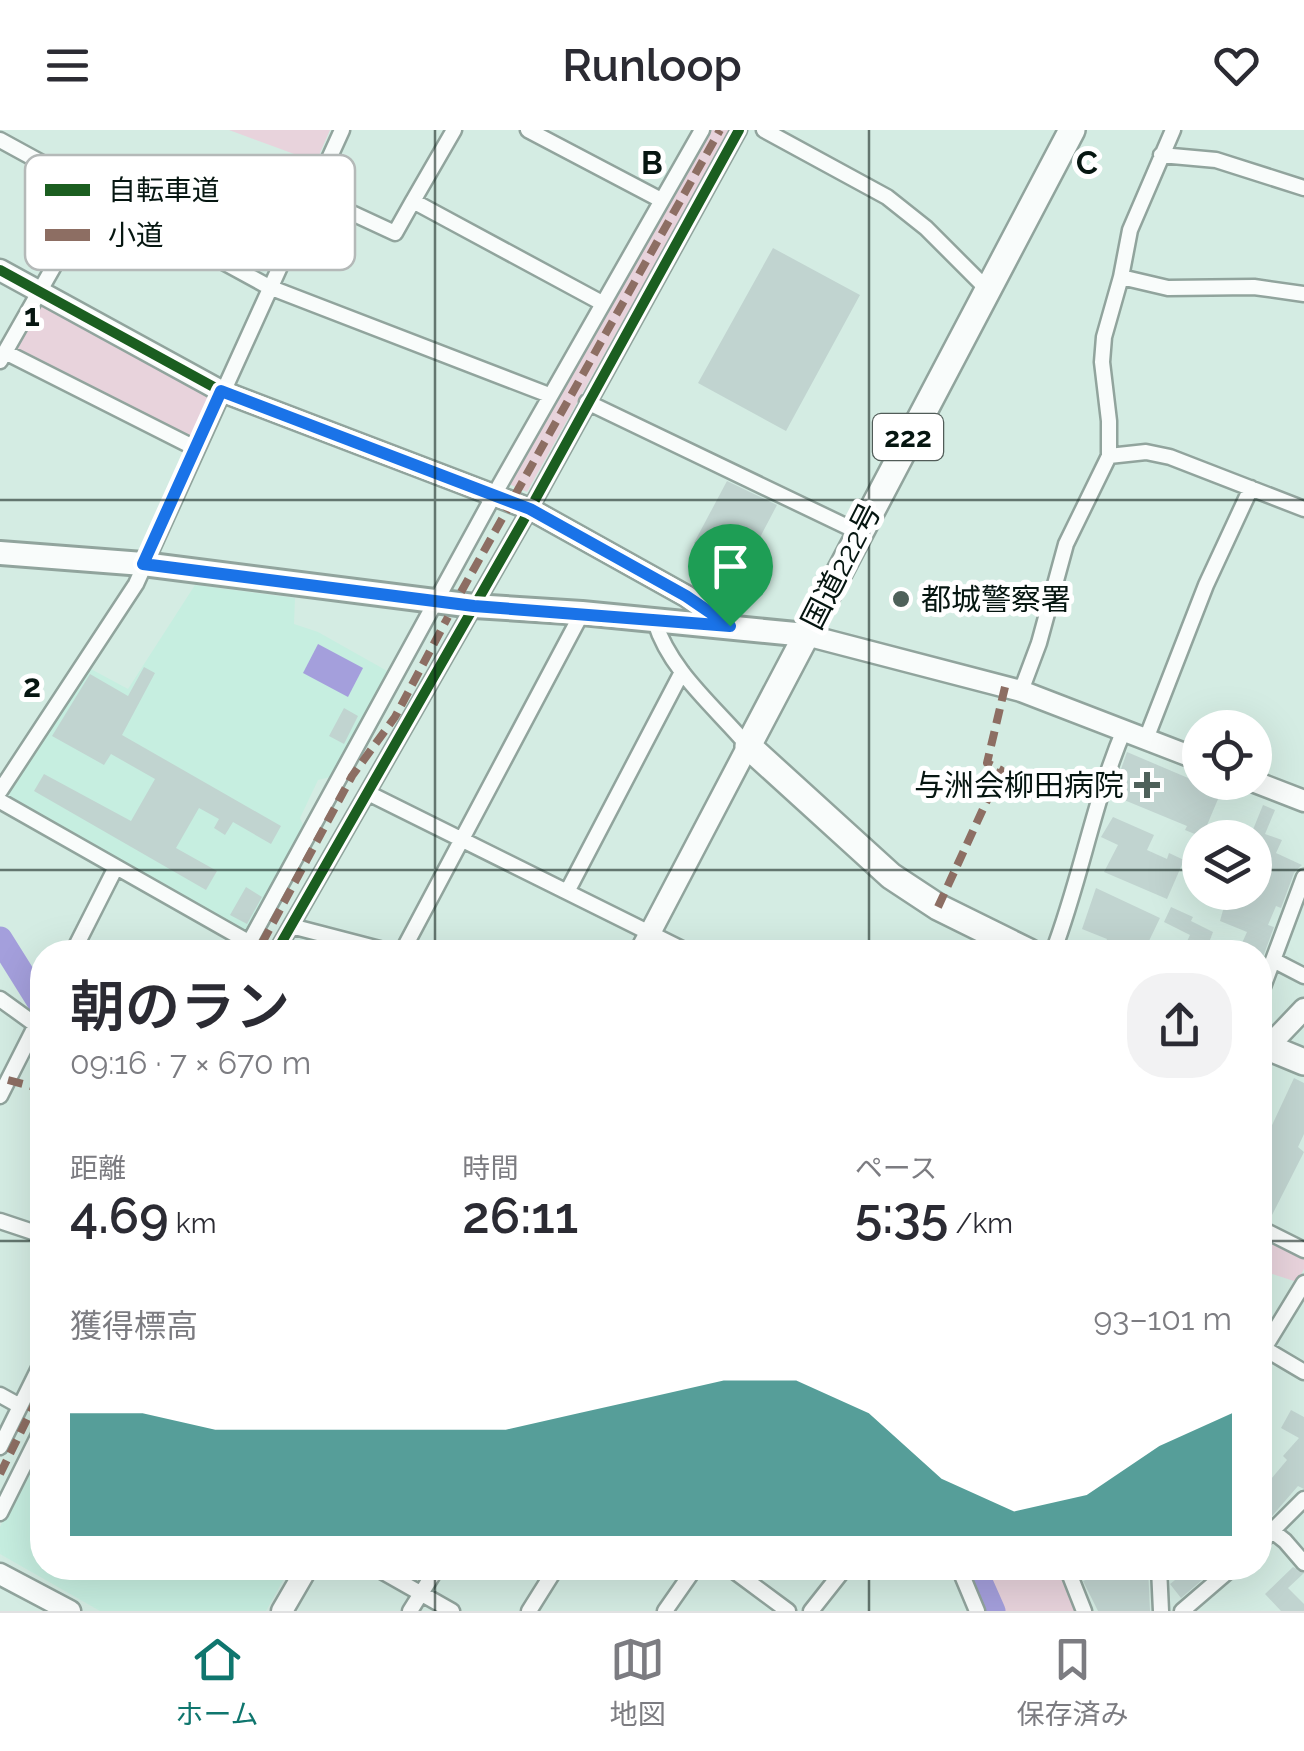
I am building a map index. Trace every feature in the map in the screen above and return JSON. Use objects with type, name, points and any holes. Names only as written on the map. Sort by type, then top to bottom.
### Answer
[{"type":"highway","name":"国道222号","points":[[748,746],[1072,130]]},
{"type":"highway","points":[[748,746],[891,876],[938,907],[1005,940]]},
{"type":"highway","points":[[1272,1052],[1304,1062]]},
{"type":"main road","points":[[0,553],[143,564],[474,606],[806,635]]},
{"type":"street","points":[[331,155],[342,130]]},
{"type":"street","points":[[355,214],[396,233],[454,130]]},
{"type":"street","points":[[528,130],[660,200]]},
{"type":"street","points":[[251,940],[549,395],[702,130]]},
{"type":"street","points":[[283,940],[530,509],[739,130]]},
{"type":"street","points":[[764,130],[886,197],[926,228],[986,289]]},
{"type":"street","points":[[1020,691],[1040,643],[1066,544],[1109,456],[1110,421],[1102,362],[1104,337],[1130,230],[1162,156],[1167,130]]},
{"type":"street","points":[[0,140],[28,155]]},
{"type":"street","points":[[1162,156],[1216,160],[1304,188]]},
{"type":"street","points":[[413,201],[602,303]]},
{"type":"street","points":[[0,270],[221,391],[530,509],[686,596],[730,626]]},
{"type":"street","points":[[53,270],[3,356],[195,448]]},
{"type":"street","points":[[238,270],[269,287],[549,395]]},
{"type":"street","points":[[0,791],[136,584],[277,270]]},
{"type":"street","points":[[1121,277],[1168,288],[1254,287],[1304,294]]},
{"type":"street","points":[[587,402],[858,532]]},
{"type":"street","points":[[1109,456],[1146,452],[1304,509]]},
{"type":"street","points":[[1146,739],[1206,585],[1250,488]]},
{"type":"street","points":[[408,940],[582,613]]},
{"type":"street","points":[[646,940],[748,746],[682,672],[661,642],[655,622]]},
{"type":"street","points":[[806,635],[1020,691],[1182,753]]},
{"type":"street","points":[[568,890],[682,672]]},
{"type":"street","points":[[1057,940],[1076,890],[1098,798],[1124,730]]},
{"type":"street","points":[[1272,789],[1304,801]]},
{"type":"street","points":[[368,793],[665,940]]},
{"type":"street","points":[[0,801],[234,940]]},
{"type":"street","points":[[79,940],[116,867]]},
{"type":"street","points":[[1304,877],[1273,960],[1304,976]]},
{"type":"street","points":[[291,926],[345,940]]},
{"type":"street","points":[[0,999],[30,1014]]},
{"type":"street","points":[[1272,1040],[1304,1009]]},
{"type":"street","points":[[0,1096],[6,1071],[30,1034]]},
{"type":"street","points":[[0,1221],[30,1230]]},
{"type":"street","points":[[1272,1234],[1304,1250]]},
{"type":"street","points":[[1272,1333],[1304,1283]]},
{"type":"street","points":[[1272,1356],[1304,1372]]},
{"type":"street","points":[[0,1447],[30,1386]]},
{"type":"street","points":[[0,1395],[20,1406]]},
{"type":"street","points":[[0,1513],[30,1452]]},
{"type":"street","points":[[1304,1499],[1274,1531],[1304,1563]]},
{"type":"street","points":[[0,1574],[64,1610]]},
{"type":"street","points":[[282,1611],[300,1580]]},
{"type":"street","points":[[397,1580],[452,1611]]},
{"type":"street","points":[[410,1611],[430,1580]]},
{"type":"street","points":[[529,1611],[548,1580]]},
{"type":"street","points":[[665,1611],[687,1580]]},
{"type":"street","points":[[746,1580],[788,1611]]},
{"type":"street","points":[[811,1611],[835,1580]]},
{"type":"street","points":[[963,1580],[977,1611]]},
{"type":"street","points":[[1072,1580],[1084,1611]]},
{"type":"street","points":[[1160,1580],[1162,1611]]},
{"type":"street","points":[[1182,1611],[1218,1580]]},
{"type":"shaded area","points":[[229,130],[330,130],[319,155],[297,155]]},
{"type":"shaded area","points":[[712,130],[730,130],[527,492],[509,484]]},
{"type":"shaded area","points":[[43,305],[209,395],[211,400],[193,439],[16,351],[38,306]]},
{"type":"shaded area","points":[[195,585],[295,598],[294,624],[318,632],[389,672],[330,777],[318,780],[300,818],[303,825],[246,933],[10,799],[8,789],[89,668],[128,689]]},
{"type":"shaded area","points":[[318,644],[363,668],[348,697],[303,673]]},
{"type":"shaded area","points":[[1272,1242],[1304,1258],[1304,1269],[1297,1282],[1272,1274]]},
{"type":"shaded area","points":[[30,1468],[30,1571],[0,1554],[0,1527]]},
{"type":"shaded area","points":[[46,1580],[283,1580],[266,1611],[100,1611]]},
{"type":"shaded area","points":[[988,1580],[1066,1580],[1078,1611],[1001,1611]]},
{"type":"building","points":[[773,248],[860,295],[786,431],[698,383]]},
{"type":"building","points":[[727,481],[777,505],[756,545],[769,552],[755,578],[742,572],[736,582],[711,568],[709,572],[697,566],[705,549],[694,543]]},
{"type":"building","points":[[144,667],[155,673],[122,735],[281,826],[271,844],[233,822],[225,835],[214,828],[219,819],[199,808],[176,848],[217,871],[206,890],[34,791],[44,774],[131,821],[155,779],[111,754],[104,765],[52,736],[90,674],[128,696]]},
{"type":"building","points":[[344,708],[358,716],[344,744],[329,736]]},
{"type":"building","name":"与洲会柳田病院","points":[[1127,752],[1182,775],[1182,800],[1218,800],[1209,820],[1182,820],[1182,824],[1112,795]]},
{"type":"building","points":[[1263,805],[1275,810],[1271,820],[1257,820]]},
{"type":"building","points":[[1113,817],[1154,835],[1147,850],[1167,859],[1169,853],[1182,859],[1167,899],[1104,872],[1118,845],[1101,837]]},
{"type":"building","points":[[1272,836],[1282,840],[1276,853],[1302,865],[1294,873],[1281,908],[1276,906],[1268,925],[1274,927],[1269,940],[1243,940],[1247,932],[1220,921],[1223,910],[1272,910]]},
{"type":"building","points":[[246,887],[262,897],[247,924],[230,915]]},
{"type":"building","points":[[1096,888],[1160,918],[1149,940],[1107,940],[1082,929]]},
{"type":"building","points":[[1171,907],[1213,932],[1210,940],[1188,940],[1190,935],[1164,922]]},
{"type":"building","points":[[1294,1078],[1304,1083],[1304,1134],[1298,1147],[1304,1152],[1272,1215],[1272,1125]]},
{"type":"building","points":[[1291,1410],[1304,1417],[1304,1489],[1298,1486],[1272,1516],[1272,1478],[1287,1460],[1283,1456],[1299,1438],[1281,1428]]},
{"type":"building","points":[[1293,1567],[1304,1573],[1288,1588],[1304,1604],[1304,1611],[1281,1611],[1265,1594]]},
{"type":"building","points":[[1149,1580],[1150,1611],[1098,1611],[1083,1581]]},
{"type":"building","points":[[1175,1580],[1202,1580],[1181,1598],[1170,1584]]},
{"type":"waterway","points":[[0,939],[30,987]]},
{"type":"waterway","points":[[979,1580],[993,1611]]},
{"type":"marked path","points":[[515,495],[720,130]]},
{"type":"marked path","points":[[461,592],[507,510]]},
{"type":"marked path","points":[[264,940],[352,776],[395,717],[448,617]]},
{"type":"marked path","points":[[938,907],[1001,770],[987,763],[1005,687]]},
{"type":"marked path","points":[[8,1080],[30,1086]]},
{"type":"marked path","points":[[0,1474],[30,1413]]},
{"type":"cycle path","points":[[283,940],[530,509],[739,130]]},
{"type":"cycle path","points":[[0,270],[221,391],[530,509],[686,596],[730,627]]},
{"type":"place","name":"都城警察署","points":[[901,599]]},
{"type":"place","name":"与洲会柳田病院","points":[[1147,785]]},
{"type":"route","points":[[221,391],[530,509],[686,596],[730,626],[474,606],[143,564],[221,391]]}]
